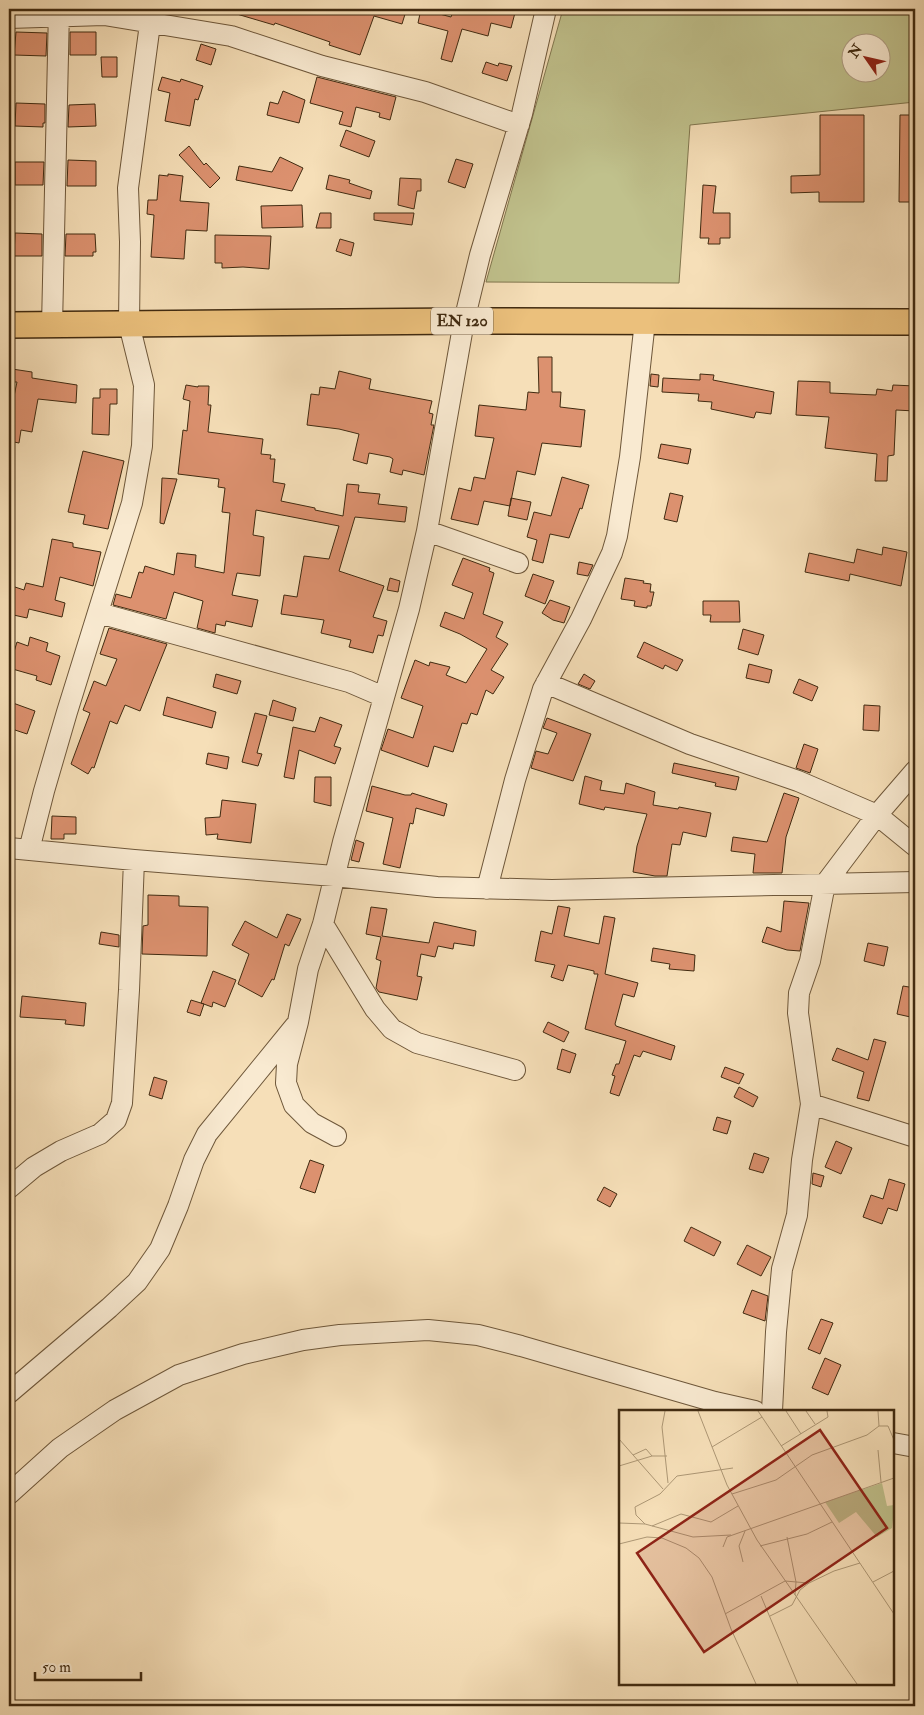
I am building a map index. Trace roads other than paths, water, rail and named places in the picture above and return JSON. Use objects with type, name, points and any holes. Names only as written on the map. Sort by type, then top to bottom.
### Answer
[{"type":"main road","name":"EN 120","points":[[9,325],[464,321],[915,322]]},
{"type":"street","points":[[336,1136],[312,1123],[294,1105],[286,1083],[287,1064],[298,1022],[308,969],[323,924],[334,876],[407,617],[427,531],[464,321],[480,255],[519,125],[546,9]]},
{"type":"street","points":[[9,18],[59,13],[151,15],[231,36],[322,66],[425,92],[519,125]]},
{"type":"street","points":[[52,326],[59,13]]},
{"type":"street","points":[[29,850],[44,791],[132,503],[142,446],[144,385],[129,324],[130,242],[128,188],[151,15]]},
{"type":"street","points":[[487,889],[515,780],[546,683],[581,620],[612,553],[617,536],[630,457],[645,321]]},
{"type":"street","points":[[427,531],[518,563]]},
{"type":"street","points":[[99,613],[349,682],[384,697]]},
{"type":"street","points":[[546,683],[690,744],[798,781],[876,815],[915,846]]},
{"type":"street","points":[[772,1410],[776,1332],[782,1269],[797,1215],[802,1160],[811,1104],[798,1013],[799,993],[810,961],[825,884],[876,815],[915,770]]},
{"type":"street","points":[[9,848],[334,876],[437,887],[487,889],[552,890],[915,882]]},
{"type":"street","points":[[9,1188],[40,1163],[61,1151],[100,1134],[116,1120],[122,1103],[130,990],[134,860]]},
{"type":"street","points":[[323,924],[376,1009],[392,1029],[417,1043],[515,1070]]},
{"type":"street","points":[[9,1393],[137,1282],[160,1249],[194,1160],[208,1134],[298,1022]]},
{"type":"street","points":[[811,1104],[915,1138]]},
{"type":"street","points":[[9,1494],[60,1448],[114,1410],[179,1375],[243,1354],[303,1340],[340,1335],[428,1330],[478,1335],[715,1402],[751,1410]]},
{"type":"street","points":[[894,1443],[915,1447]]}]
